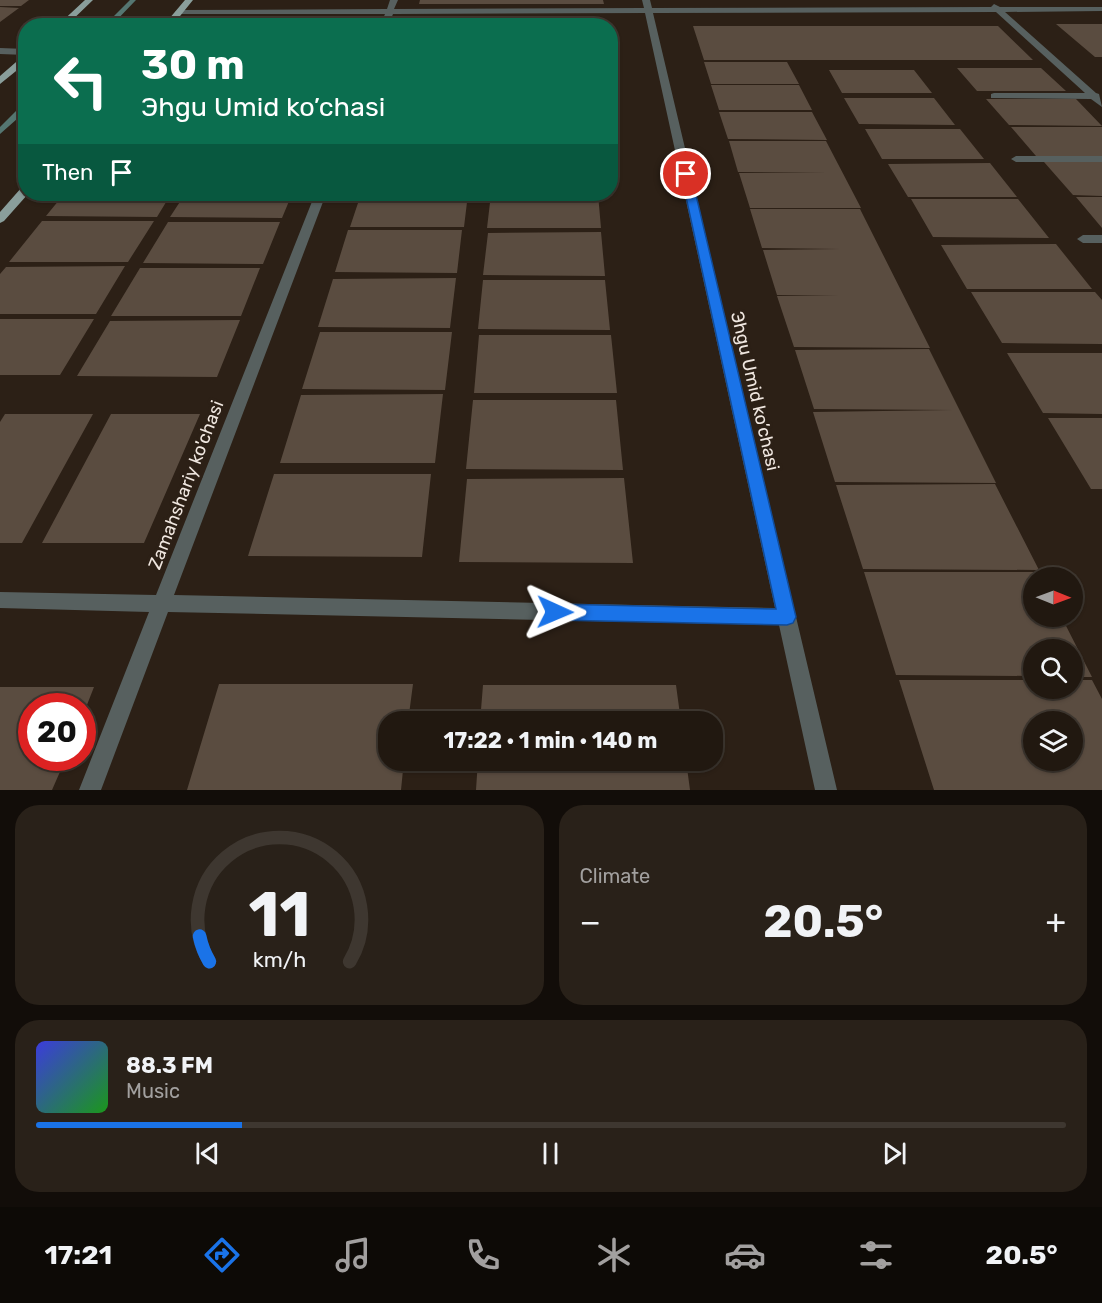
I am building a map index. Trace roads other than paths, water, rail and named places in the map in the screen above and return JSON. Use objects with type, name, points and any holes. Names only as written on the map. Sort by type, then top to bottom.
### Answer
[{"type":"main road","points":[[70,18],[89,0]]},
{"type":"main road","points":[[174,18],[189,0]]},
{"type":"main road","points":[[0,81],[18,65]]},
{"type":"main road","points":[[0,219],[18,198]]},
{"type":"street","points":[[387,18],[394,0]]},
{"type":"street","points":[[987,0],[1098,96],[1102,104]]},
{"type":"street","points":[[179,12],[390,11],[647,5],[1102,9]]},
{"type":"street","name":"Эhgu Umid ko’chasi","points":[[647,5],[826,790]]},
{"type":"street","points":[[0,51],[18,51]]},
{"type":"street","points":[[994,96],[1098,96]]},
{"type":"street","points":[[1016,159],[1102,159]]},
{"type":"street","name":"Zamahshariy ko'chasi","points":[[90,790],[317,201]]},
{"type":"street","points":[[1083,239],[1102,239]]},
{"type":"street","points":[[0,600],[787,617]]},
{"type":"waterway","points":[[115,18],[133,0]]},
{"type":"waterway","points":[[0,132],[18,114]]}]
